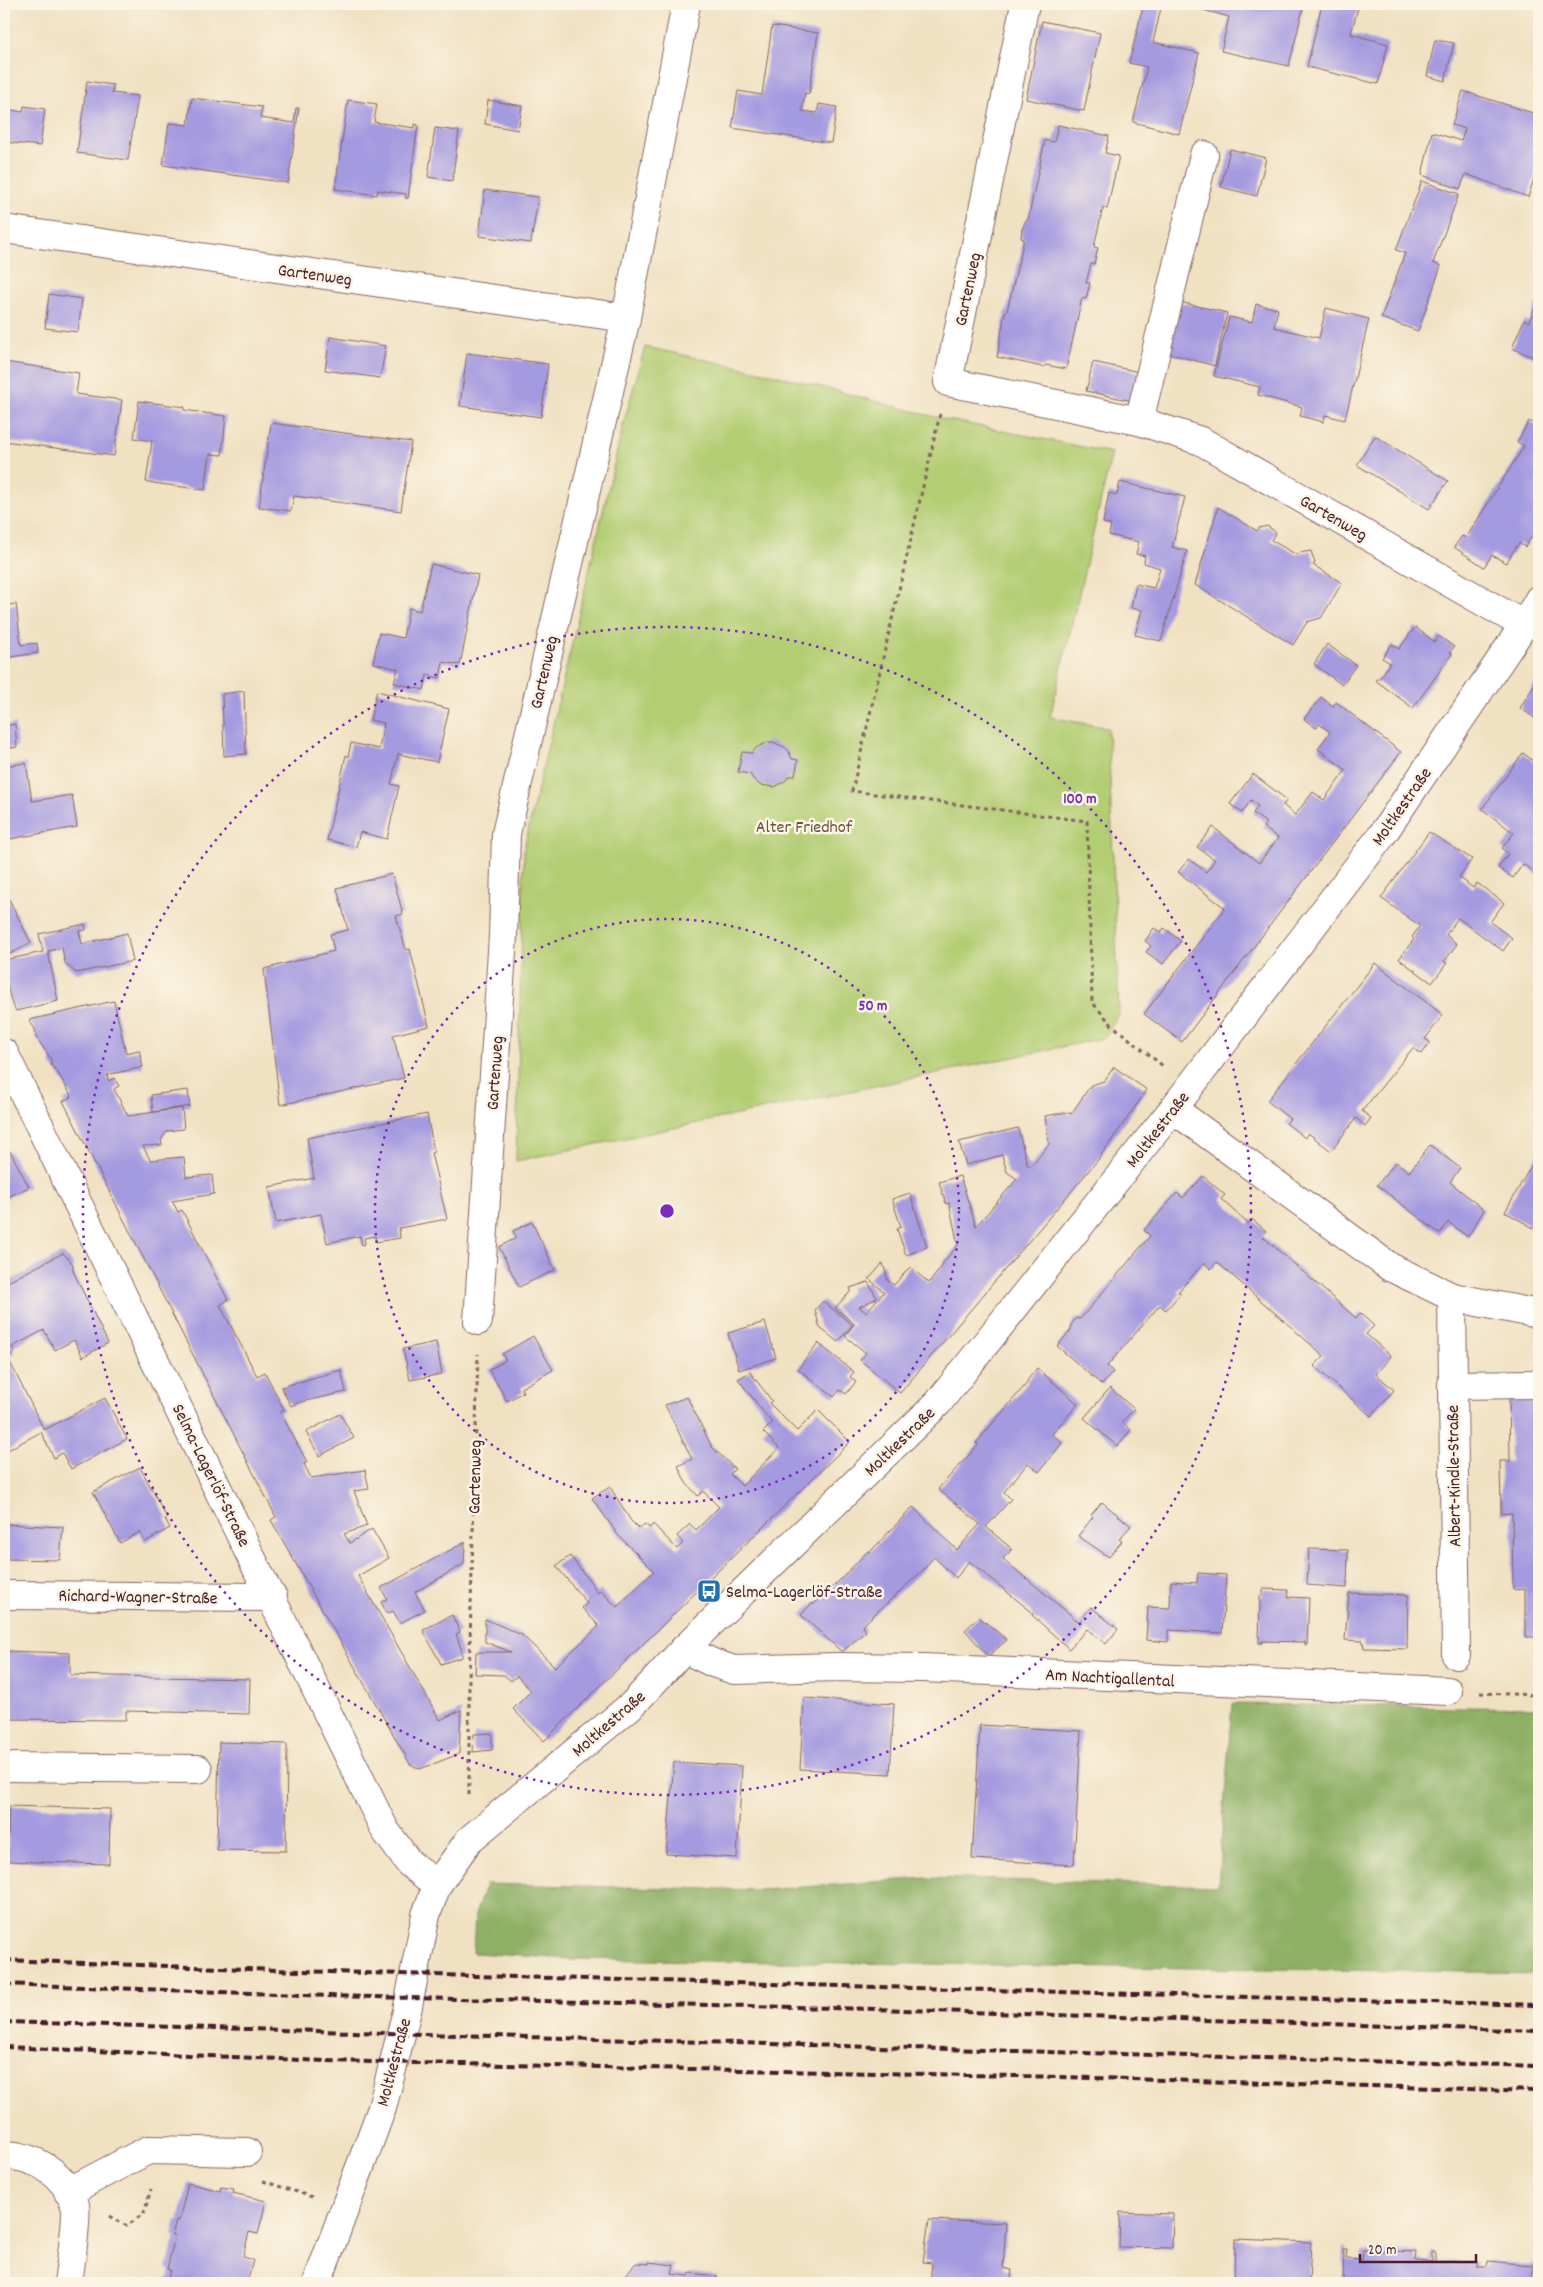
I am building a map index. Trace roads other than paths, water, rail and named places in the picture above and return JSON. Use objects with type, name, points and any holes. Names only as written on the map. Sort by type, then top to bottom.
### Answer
[{"type":"street","name":"Gartenweg","points":[[478,1321],[503,936],[506,834],[626,318],[686,4]]},
{"type":"street","name":"Gartenweg","points":[[1025,4],[948,382],[1140,421],[1201,441],[1524,625]]},
{"type":"street","points":[[1140,421],[1204,155]]},
{"type":"street","name":"Gartenweg","points":[[4,229],[626,318]]},
{"type":"street","name":"Moltkestraße","points":[[317,2283],[382,2108],[408,2011],[426,1915],[437,1884],[469,1840],[633,1704],[684,1649],[938,1403],[1174,1109],[1382,835],[1524,625],[1539,599]]},
{"type":"street","name":"Selma-Lagerlöf-Straße","points":[[4,1053],[273,1597],[385,1830],[409,1863],[437,1884]]},
{"type":"street","points":[[1174,1109],[1390,1267],[1452,1297],[1539,1314]]},
{"type":"street","name":"Albert-Kindle-Straße","points":[[1452,1297],[1456,1655]]},
{"type":"street","points":[[1452,1385],[1539,1384]]},
{"type":"street","name":"Richard-Wagner-Straße","points":[[4,1595],[273,1597]]},
{"type":"street","name":"Am Nachtigallental","points":[[684,1649],[712,1663],[734,1670],[837,1667],[923,1668],[1448,1691]]},
{"type":"street","points":[[4,1767],[198,1769]]},
{"type":"street","points":[[68,2192],[148,2150],[250,2165]]},
{"type":"street","points":[[4,2155],[43,2164],[62,2180],[76,2207],[68,2283]]},
{"type":"railway","points":[[4,1960],[329,1972],[1539,2005]]},
{"type":"railway","points":[[4,1984],[330,1996],[875,2009],[1539,2031]]},
{"type":"railway","points":[[4,2022],[1539,2066]]},
{"type":"railway","points":[[4,2047],[325,2061],[1061,2077],[1539,2091]]},
{"type":"place","name":"Selma-Lagerlöf-Straße","points":[[709,1591]]},
{"type":"park label","name":"Alter Friedhof","points":[[804,826]]}]
